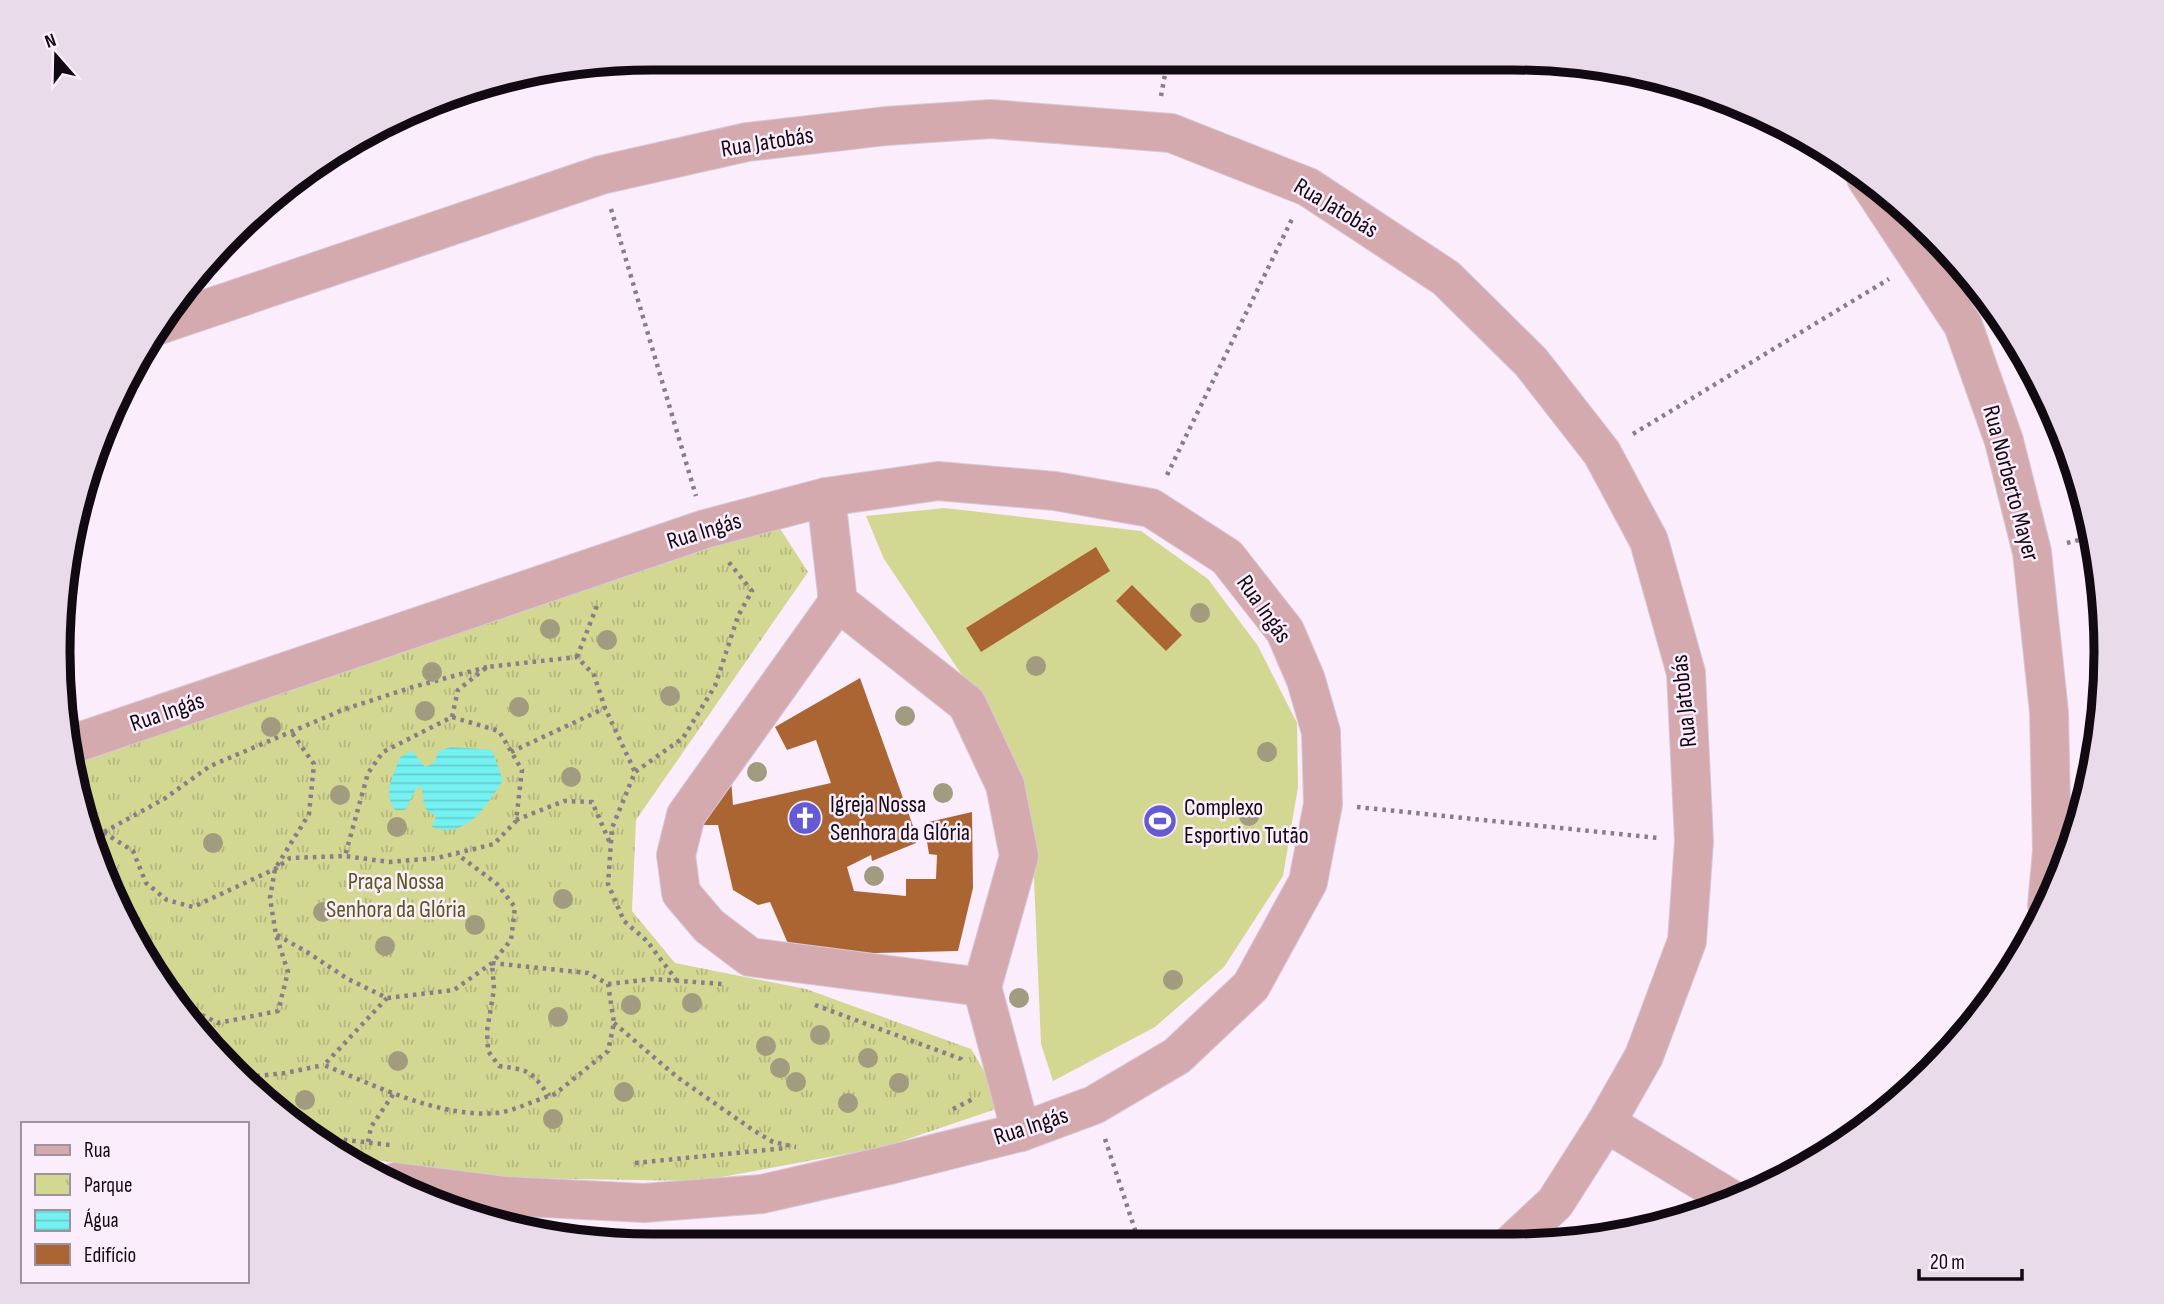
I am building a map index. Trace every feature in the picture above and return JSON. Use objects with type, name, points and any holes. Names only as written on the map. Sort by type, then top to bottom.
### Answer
[{"type":"street","name":"Rua Jatobás","points":[[175,320],[601,175],[747,142],[886,125],[991,119],[1171,133],[1308,187],[1446,278],[1531,362],[1602,453],[1649,541],[1686,673],[1694,841],[1688,941],[1644,1056],[1606,1123],[1555,1203],[1522,1234]]},
{"type":"street","name":"Rua Norberto Mayer","points":[[1885,205],[1963,326],[2004,441],[2032,552],[2049,712],[2052,851],[2050,876]]},
{"type":"street","name":"Rua Ingás","points":[[77,743],[716,544],[827,497],[938,481],[1055,491],[1151,508],[1227,557],[1284,631],[1306,680],[1321,732],[1323,804],[1308,883],[1251,986],[1177,1056],[1094,1104],[1021,1132],[762,1194],[644,1203],[506,1196],[395,1164]]},
{"type":"street","points":[[827,497],[838,602],[687,815],[676,855],[681,893],[709,926],[750,957],[982,987]]},
{"type":"street","points":[[838,602],[967,704],[1005,785],[1018,856],[982,987],[1021,1132]]},
{"type":"street","points":[[1606,1123],[1723,1194]]},
{"type":"path","points":[[601,175],[716,544],[752,591],[737,616],[715,686],[683,738],[635,772],[612,828],[608,884],[624,921],[647,941],[677,981]]},
{"type":"path","points":[[1151,508],[1308,187]]},
{"type":"path","points":[[1602,453],[1921,259]]},
{"type":"path","points":[[577,657],[602,593]]},
{"type":"path","points":[[577,657],[594,675],[605,708],[635,772]]},
{"type":"path","points":[[99,833],[164,799],[210,766],[345,709],[487,667],[577,657]]},
{"type":"path","points":[[452,717],[458,690],[487,667]]},
{"type":"path","points":[[511,752],[605,708]]},
{"type":"path","points":[[345,856],[368,774],[383,752],[452,717],[499,731],[522,770],[516,821]]},
{"type":"path","points":[[194,1011],[218,1023],[278,1011],[288,972],[276,935],[270,898],[275,869],[309,814],[314,764],[292,733]]},
{"type":"path","points":[[103,832],[133,851],[146,883],[167,900],[193,908],[275,869],[290,858],[345,856],[389,862],[437,858],[494,844],[516,821],[564,800],[592,802],[611,844]]},
{"type":"path","points":[[1323,804],[1694,841]]},
{"type":"path","points":[[276,935],[348,979],[387,998],[454,990],[492,963],[511,940],[515,907],[498,884],[457,853]]},
{"type":"path","points":[[492,963],[588,973],[608,984],[653,979],[726,984]]},
{"type":"path","points":[[492,963],[494,989],[487,1031],[488,1051],[499,1066],[519,1068],[534,1075],[549,1096]]},
{"type":"path","points":[[253,1076],[324,1065],[394,1093],[462,1113],[499,1112],[555,1094],[608,1051],[614,1023],[608,984]]},
{"type":"path","points":[[324,1065],[387,998]]},
{"type":"path","points":[[813,1004],[961,1059],[969,1070]]},
{"type":"path","points":[[614,1023],[677,1077],[742,1122],[773,1142],[796,1147]]},
{"type":"path","points":[[368,1142],[371,1127],[394,1093]]},
{"type":"path","points":[[949,1111],[973,1099]]},
{"type":"path","points":[[1094,1104],[1136,1234]]},
{"type":"path","points":[[333,1138],[368,1142],[395,1164]]},
{"type":"path","points":[[628,1164],[809,1146]]},
{"type":"green space","name":"Complexo Esportivo Tutão","points":[[945,508],[1141,531],[1208,579],[1258,646],[1297,723],[1298,787],[1283,876],[1224,967],[1155,1027],[1053,1081],[1041,1044],[1033,855],[1020,770],[968,684],[884,559],[866,516]]},
{"type":"green space","name":"Praça Nossa Senhora da Glória","points":[[779,527],[808,572],[636,820],[632,911],[675,963],[806,989],[971,1049],[1005,1106],[884,1147],[700,1181],[503,1178],[366,1159],[329,1136],[268,1090],[214,1036],[168,975],[148,943],[114,875],[90,803],[80,762],[432,630]]},
{"type":"water","points":[[451,747],[492,750],[503,780],[475,818],[456,829],[432,827],[436,816],[425,807],[423,792],[418,786],[405,810],[395,810],[389,790],[400,757],[412,751],[425,767],[434,763],[439,751]]},
{"type":"building","points":[[1096,547],[1110,571],[981,652],[966,628]]},
{"type":"building","points":[[1132,585],[1182,635],[1166,651],[1116,601]]},
{"type":"building","name":"Igreja Nossa Senhora da Glória","points":[[860,678],[913,826],[916,843],[872,861],[871,855],[847,867],[854,891],[906,896],[906,879],[936,879],[937,855],[929,854],[924,823],[972,812],[973,888],[958,951],[793,955],[770,902],[758,905],[733,890],[718,825],[696,825],[731,779],[733,805],[831,783],[816,740],[787,750],[775,727]]},
{"type":"place","name":"Igreja Nossa Senhora da Glória","points":[[805,818]]},
{"type":"place","name":"Complexo Esportivo Tutão","points":[[1160,821]]}]
